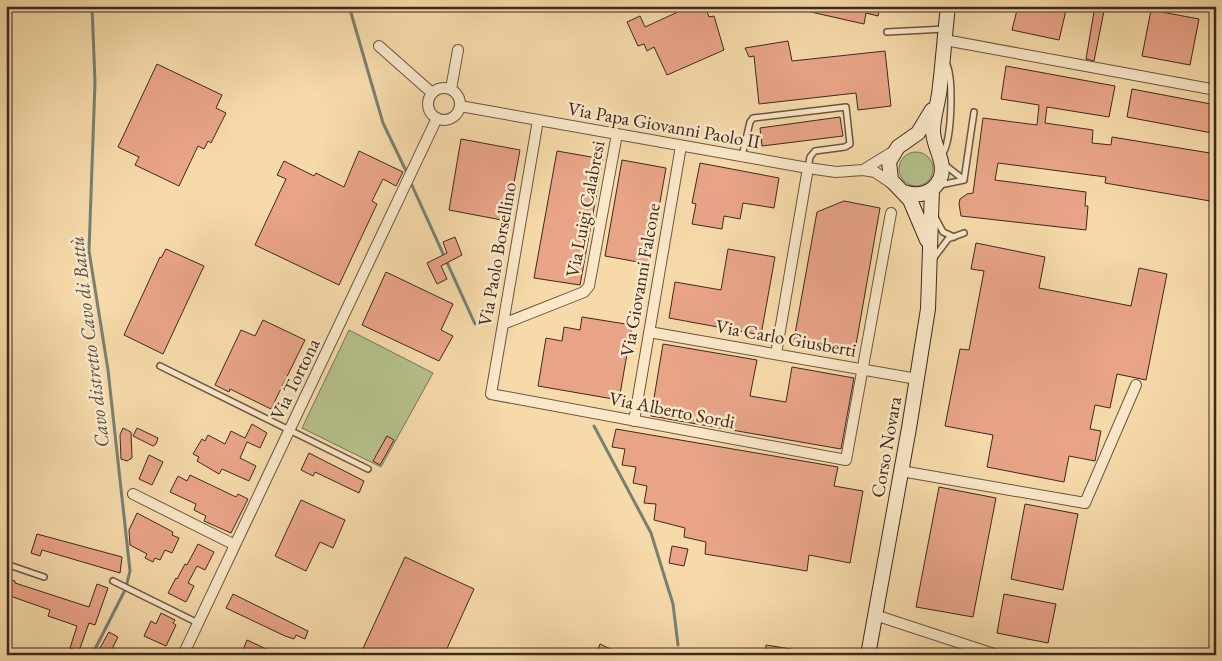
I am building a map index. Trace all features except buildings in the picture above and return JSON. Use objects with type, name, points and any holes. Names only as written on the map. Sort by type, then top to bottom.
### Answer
[{"type":"main road","name":"Corso Novara","points":[[868,655],[928,309],[929,244],[934,188],[942,172],[935,147],[933,130],[948,6]]},
{"type":"main road","name":"Corso Novara","points":[[929,244],[916,209],[891,180],[889,162],[902,146],[921,129],[936,103]]},
{"type":"main road","points":[[902,146],[914,142],[924,143],[933,148],[939,156]]},
{"type":"main road","points":[[900,190],[918,195],[934,188]]},
{"type":"street","points":[[945,35],[1216,90]]},
{"type":"street","points":[[379,46],[432,93]]},
{"type":"street","points":[[451,89],[458,50]]},
{"type":"street","points":[[441,88],[451,89],[458,96],[460,106],[452,118],[437,118],[428,107],[432,93],[441,88]]},
{"type":"street","name":"Via Papa Giovanni Paolo II","points":[[460,106],[808,168],[849,172],[863,170],[874,172],[900,190]]},
{"type":"street","name":"Via Tortona","points":[[183,655],[410,180],[437,118]]},
{"type":"street","name":"Via Paolo Borsellino","points":[[491,394],[538,120]]},
{"type":"street","name":"Via Luigi Calabresi","points":[[503,324],[584,292],[589,286],[618,134]]},
{"type":"street","name":"Via Giovanni Falcone","points":[[634,421],[681,146]]},
{"type":"street","name":"Via Papa Giovanni Paolo II","points":[[863,170],[902,146]]},
{"type":"street","points":[[776,354],[808,168]]},
{"type":"street","name":"Corso Novara","points":[[846,460],[891,214]]},
{"type":"street","name":"Via Carlo Giusberti","points":[[649,332],[916,379]]},
{"type":"street","points":[[901,470],[1086,503],[1136,385]]},
{"type":"street","name":"Via Alberto Sordi","points":[[491,394],[846,460]]},
{"type":"street","points":[[133,494],[235,545]]},
{"type":"street","points":[[875,615],[997,655]]},
{"type":"lane","points":[[887,32],[945,35]]},
{"type":"lane","points":[[943,58],[949,68],[951,92],[947,148],[939,156],[947,168],[964,180]]},
{"type":"lane","points":[[742,157],[750,122],[753,118],[846,107],[850,144],[815,151],[810,157],[808,168]]},
{"type":"lane","points":[[964,180],[974,112]]},
{"type":"lane","points":[[934,188],[964,180]]},
{"type":"lane","points":[[932,212],[943,232],[954,237]]},
{"type":"lane","points":[[930,263],[948,240],[964,233]]},
{"type":"lane","points":[[160,366],[368,469]]},
{"type":"lane","points":[[6,564],[44,577]]},
{"type":"lane","points":[[113,582],[198,623]]},
{"type":"green space","points":[[916,152],[923,153],[928,157],[932,162],[932,176],[928,181],[923,185],[916,186],[909,185],[904,181],[900,176],[899,169],[900,162],[904,157],[909,153]]},
{"type":"green space","points":[[349,330],[433,373],[381,467],[302,428]]},
{"type":"waterway","name":"Cavo distretto Cavo di Battù","points":[[92,6],[95,82],[89,251],[108,370],[130,571],[127,583]]},
{"type":"waterway","name":"Cavo distretto Cavo di Battù","points":[[349,6],[383,123],[408,175]]},
{"type":"waterway","name":"Cavo distretto Cavo di Battù","points":[[410,181],[475,324]]},
{"type":"waterway","name":"Cavo distretto Cavo di Battù","points":[[594,426],[651,533],[673,604],[678,645]]},
{"type":"waterway","name":"Cavo distretto Cavo di Battù","points":[[92,655],[124,592]]}]
